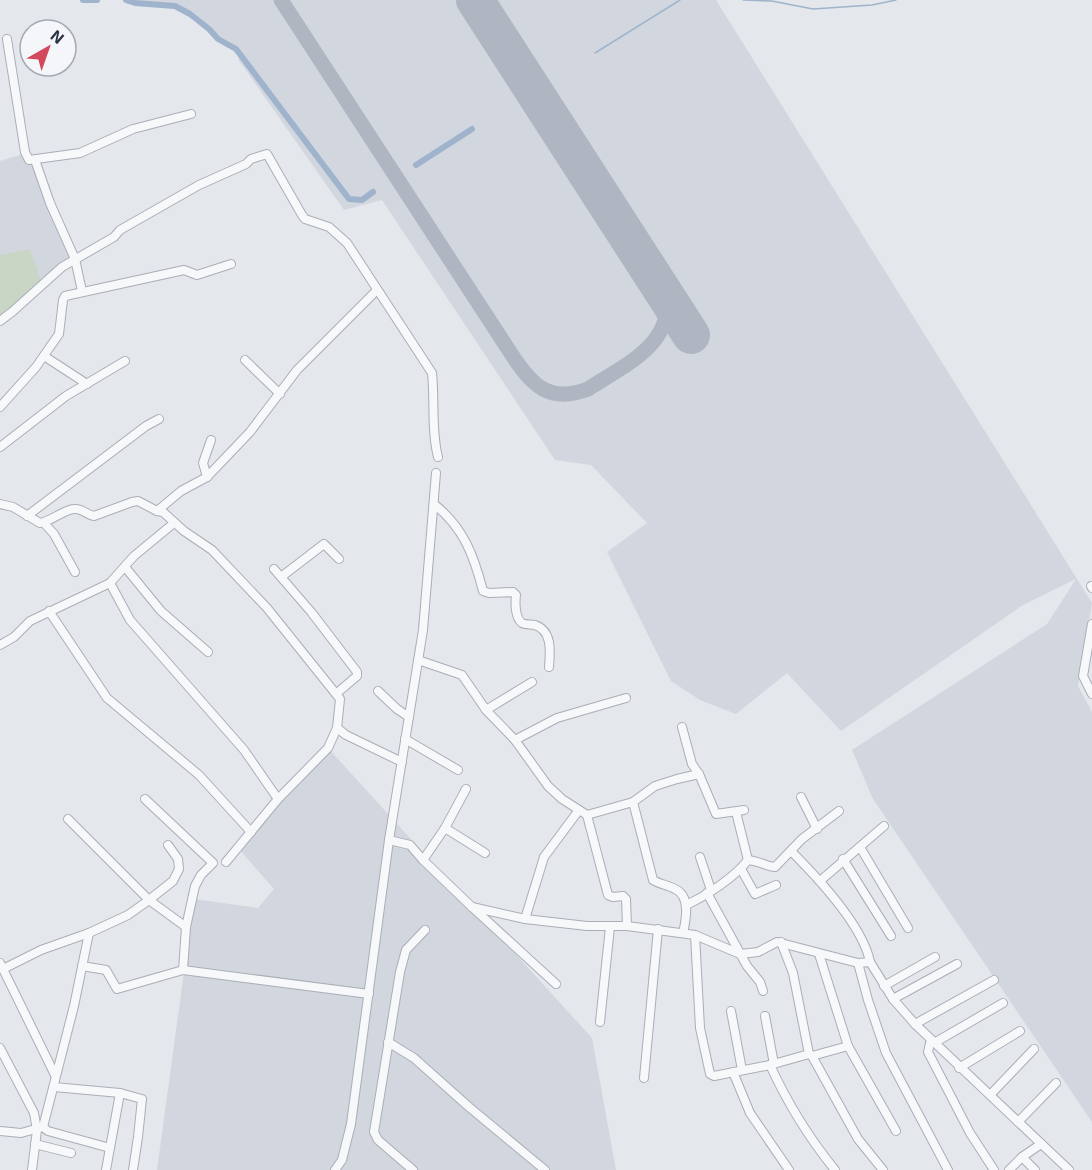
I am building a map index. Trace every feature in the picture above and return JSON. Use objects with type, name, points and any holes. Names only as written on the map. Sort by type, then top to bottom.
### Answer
[{"type":"street","points":[[8,39],[29,160],[51,155],[80,153],[133,129],[191,114]]},
{"type":"street","points":[[0,321],[62,267],[114,237],[120,230],[198,185],[246,164],[251,159],[267,154],[305,219],[336,232],[347,243],[432,373],[434,443],[438,457]]},
{"type":"street","points":[[35,160],[50,203],[75,259],[82,291]]},
{"type":"street","points":[[0,407],[44,356],[59,334],[63,300],[70,294],[184,270],[197,275],[231,264]]},
{"type":"street","points":[[156,511],[181,491],[207,477],[250,432],[297,370],[377,290]]},
{"type":"street","points":[[44,356],[87,384]]},
{"type":"street","points":[[245,360],[280,394]]},
{"type":"street","points":[[0,447],[66,396],[125,361]]},
{"type":"street","points":[[27,516],[146,426],[159,419]]},
{"type":"street","points":[[207,477],[203,463],[211,440]]},
{"type":"street","points":[[335,1170],[342,1160],[351,1124],[389,840],[423,630],[436,473]]},
{"type":"street","points":[[0,504],[13,507],[37,522],[44,523],[72,510],[79,510],[94,516],[132,502],[163,512],[174,523],[212,550],[267,608],[337,693],[340,699],[337,728],[328,748],[278,799],[226,862]]},
{"type":"street","points":[[434,504],[453,523],[474,557],[483,591],[513,592],[516,596],[515,603],[520,622],[538,626],[544,631],[550,642],[549,667]]},
{"type":"street","points":[[44,523],[54,534],[75,572]]},
{"type":"street","points":[[0,645],[14,637],[30,621],[110,583],[134,556],[174,523]]},
{"type":"street","points":[[281,577],[324,544],[339,560]]},
{"type":"street","points":[[125,567],[161,611],[208,652]]},
{"type":"street","points":[[274,568],[357,672],[357,676],[337,693]]},
{"type":"street","points":[[110,583],[130,620],[244,750],[278,799]]},
{"type":"street","points":[[49,611],[107,698],[199,774],[251,832]]},
{"type":"street","points":[[1092,624],[1083,676],[1092,694]]},
{"type":"street","points":[[418,660],[462,675],[486,710],[515,741],[548,786],[587,815],[608,895],[623,896],[626,899],[627,926]]},
{"type":"street","points":[[486,710],[532,682]]},
{"type":"street","points":[[378,692],[409,717]]},
{"type":"street","points":[[515,741],[557,718],[626,698]]},
{"type":"street","points":[[337,728],[346,735],[402,762]]},
{"type":"street","points":[[682,728],[692,764],[699,774],[716,814],[740,811],[748,860],[741,869],[699,899],[686,905]]},
{"type":"street","points":[[405,739],[458,770]]},
{"type":"street","points":[[587,815],[633,802],[655,786],[677,778],[699,774]]},
{"type":"street","points":[[423,860],[445,828],[466,789]]},
{"type":"street","points":[[801,797],[817,829]]},
{"type":"street","points":[[145,800],[213,863],[201,875],[195,886],[186,927],[183,970]]},
{"type":"street","points":[[633,802],[653,879],[678,890],[686,905],[683,933]]},
{"type":"street","points":[[525,919],[544,857],[579,810]]},
{"type":"street","points":[[748,860],[776,867],[791,851],[839,811]]},
{"type":"street","points":[[68,819],[149,900],[186,927]]},
{"type":"street","points":[[820,880],[884,826]]},
{"type":"street","points":[[445,828],[486,853]]},
{"type":"street","points":[[389,840],[410,845],[472,907],[556,984]]},
{"type":"street","points":[[55,1075],[2,966],[90,933],[128,915],[149,900],[173,880],[179,868],[178,859],[168,844]]},
{"type":"street","points":[[860,847],[908,928]]},
{"type":"street","points":[[791,851],[820,880],[855,930],[884,986],[915,1024],[1069,1170]]},
{"type":"street","points":[[700,857],[709,891],[740,954],[760,982],[763,991]]},
{"type":"street","points":[[843,859],[891,936]]},
{"type":"street","points":[[741,869],[755,894],[776,885]]},
{"type":"street","points":[[472,907],[525,919],[586,926],[627,926],[695,935],[740,954],[752,954],[781,942],[858,963],[870,962]]},
{"type":"street","points":[[600,1022],[610,927]]},
{"type":"street","points":[[644,1078],[658,929]]},
{"type":"street","points":[[413,1170],[378,1140],[374,1132],[395,996],[406,950],[425,930]]},
{"type":"street","points":[[32,1170],[35,1144],[54,1087],[90,933]]},
{"type":"street","points":[[695,935],[700,1028],[707,1069],[710,1074],[714,1076],[848,1046]]},
{"type":"street","points":[[781,942],[793,973],[810,1055],[858,1139],[883,1170]]},
{"type":"street","points":[[819,954],[848,1046],[896,1131]]},
{"type":"street","points":[[884,986],[935,957]]},
{"type":"street","points":[[858,963],[886,1053],[946,1169]]},
{"type":"street","points":[[894,999],[957,964]]},
{"type":"street","points":[[82,966],[106,970],[117,989],[183,970],[369,994]]},
{"type":"street","points":[[915,1024],[994,980]]},
{"type":"street","points":[[994,1170],[970,1133],[928,1052],[930,1043],[934,1043],[1003,1003]]},
{"type":"street","points":[[731,1011],[737,1071],[750,1113],[789,1170]]},
{"type":"street","points":[[765,1016],[772,1064],[784,1095],[821,1153],[836,1170]]},
{"type":"street","points":[[959,1068],[1020,1031]]},
{"type":"street","points":[[388,1042],[414,1058],[545,1170]]},
{"type":"street","points":[[0,1048],[40,1128]]},
{"type":"street","points":[[990,1095],[1034,1049]]},
{"type":"street","points":[[1018,1122],[1056,1083]]},
{"type":"street","points":[[54,1087],[120,1093],[142,1099],[133,1170]]},
{"type":"street","points":[[106,1170],[120,1093]]},
{"type":"street","points":[[0,1131],[21,1133],[40,1128],[110,1148]]},
{"type":"street","points":[[35,1144],[71,1153]]},
{"type":"street","points":[[1009,1170],[1022,1157],[1041,1144]]},
{"type":"street","points":[[1022,1157],[1035,1170]]},
{"type":"shaded area","points":[[126,0],[716,0],[1092,603],[1078,686],[1092,712],[1092,1122],[873,799],[852,750],[1047,624],[1076,579],[1023,605],[841,731],[787,673],[736,714],[700,700],[671,681],[607,552],[647,523],[591,465],[555,460],[382,200],[344,210],[238,59],[242,57],[236,49],[218,39],[190,14],[175,6],[135,3]]},
{"type":"shaded area","points":[[23,154],[35,160],[75,259],[0,321],[0,161]]},
{"type":"shaded area","points":[[328,748],[592,1038],[616,1170],[157,1170],[194,899],[258,908],[274,889],[238,848]]},
{"type":"green space","points":[[30,249],[41,281],[0,316],[0,255]]},
{"type":"waterway","points":[[83,0],[97,0]]},
{"type":"waterway","points":[[126,0],[135,3],[175,6],[190,14],[218,39],[236,49],[349,199],[362,200],[373,192]]},
{"type":"waterway","points":[[595,53],[680,0]]},
{"type":"waterway","points":[[743,0],[772,1],[813,9],[872,5],[896,0]]},
{"type":"waterway","points":[[416,165],[472,129]]},
{"type":"taxiway","points":[[281,0],[512,355],[535,383],[552,393],[574,393],[588,389],[629,363],[654,341],[662,329],[666,314],[666,297]]},
{"type":"runway","points":[[475,0],[691,335]]}]
